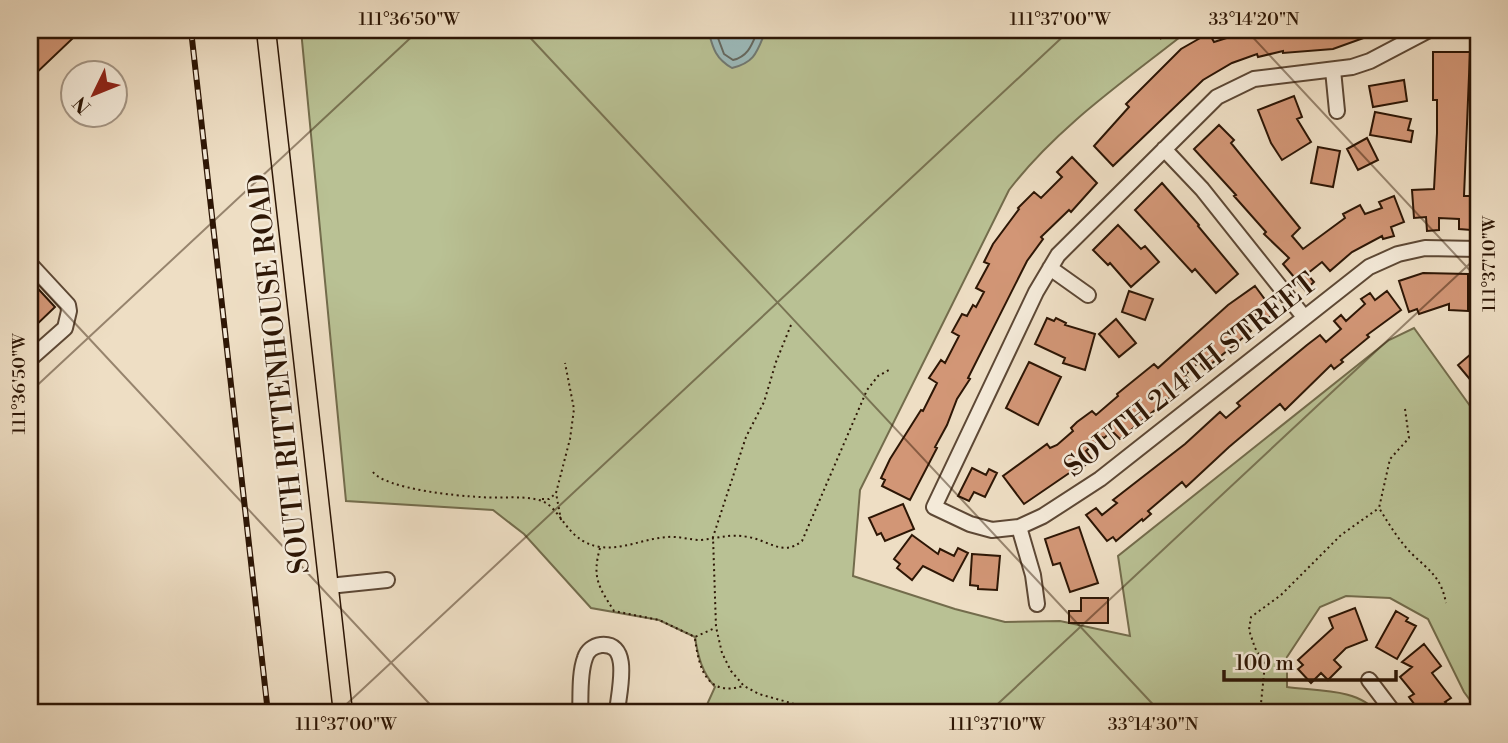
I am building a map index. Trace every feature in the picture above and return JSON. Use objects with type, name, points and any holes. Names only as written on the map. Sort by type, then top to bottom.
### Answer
[{"type":"main road","name":"SOUTH RITTENHOUSE ROAD","points":[[265,30],[343,713]]},
{"type":"street","points":[[1088,295],[1049,268],[1069,243],[1217,97],[1254,79],[1333,71],[1370,61],[1429,30]]},
{"type":"street","points":[[1333,71],[1337,111]]},
{"type":"street","points":[[1164,149],[1202,189],[1304,317]]},
{"type":"street","name":"SOUTH 214TH STREET","points":[[1049,268],[934,507],[970,524],[992,530],[1019,527],[1043,516],[1100,479],[1369,267],[1398,254],[1425,248],[1478,249]]},
{"type":"street","points":[[30,264],[68,305],[69,311],[65,328],[30,359]]},
{"type":"street","points":[[1019,527],[1033,575],[1037,604]]},
{"type":"street","points":[[329,586],[387,580]]},
{"type":"street","points":[[580,713],[584,659],[590,649],[600,645],[613,646],[622,660],[617,713]]},
{"type":"street","points":[[1369,680],[1394,713]]},
{"type":"path","points":[[947,36],[954,30]]},
{"type":"path","points":[[1160,38],[1170,30]]},
{"type":"path","points":[[791,325],[764,402],[746,437],[713,537],[716,627],[722,653],[731,671],[744,686],[759,694],[798,705],[815,713]]},
{"type":"path","points":[[561,522],[556,493],[570,439],[574,409],[565,363]]},
{"type":"path","points":[[539,500],[550,505],[561,522],[580,540],[600,547],[623,546],[668,537],[701,540],[723,535],[748,537],[783,549],[794,548],[802,541],[862,400],[878,376],[889,370]]},
{"type":"path","points":[[1261,713],[1265,664],[1255,648],[1250,630],[1251,617],[1281,594],[1341,535],[1379,509],[1390,459],[1409,438],[1405,409]]},
{"type":"path","points":[[373,472],[387,482],[480,498],[521,497],[539,500],[550,499],[556,493]]},
{"type":"path","points":[[1379,509],[1412,554],[1433,572],[1441,585],[1446,603]]},
{"type":"path","points":[[600,547],[594,568],[599,587],[614,611],[659,620],[695,638]]},
{"type":"path","points":[[695,638],[716,627]]},
{"type":"path","points":[[695,638],[705,675],[715,687],[731,690],[744,686]]},
{"type":"green space","points":[[301,30],[1189,30],[1071,124],[1009,190],[860,490],[853,576],[1005,622],[1060,621],[1130,636],[1118,556],[1389,340],[1414,328],[1478,417],[1478,711],[1464,692],[1428,619],[1390,598],[1346,596],[1320,607],[1287,657],[1287,687],[1348,695],[1360,699],[1377,713],[707,713],[705,709],[715,687],[701,664],[695,637],[659,620],[591,608],[524,534],[493,510],[346,501]]},
{"type":"water","points":[[708,30],[766,30],[751,59],[732,68],[716,52]]},
{"type":"building","points":[[30,30],[64,30],[72,39],[30,79]]},
{"type":"building","points":[[1235,30],[1383,31],[1333,49],[1283,51],[1258,57],[1257,54],[1232,63],[1203,80],[1113,166],[1094,146],[1129,107],[1126,104],[1181,49],[1209,33],[1214,42],[1236,35]]},
{"type":"building","points":[[1433,52],[1470,52],[1464,196],[1471,196],[1471,230],[1459,229],[1459,219],[1439,218],[1439,230],[1427,231],[1426,217],[1414,218],[1412,190],[1434,189],[1437,100],[1433,100]]},
{"type":"building","points":[[1404,80],[1407,101],[1373,107],[1369,86]]},
{"type":"building","points":[[1294,96],[1302,117],[1297,119],[1311,142],[1282,160],[1271,143],[1258,110]]},
{"type":"building","points":[[1375,112],[1411,119],[1408,130],[1413,131],[1411,142],[1370,135]]},
{"type":"building","points":[[1219,125],[1234,140],[1231,143],[1300,228],[1292,236],[1303,249],[1345,218],[1343,214],[1360,205],[1365,214],[1382,208],[1379,202],[1394,196],[1404,222],[1391,227],[1394,236],[1383,239],[1382,236],[1352,252],[1330,271],[1322,262],[1307,274],[1314,282],[1305,290],[1283,264],[1289,258],[1264,234],[1266,232],[1234,196],[1236,195],[1194,149]]},
{"type":"building","points":[[1367,138],[1378,160],[1358,170],[1347,149]]},
{"type":"building","points":[[1318,147],[1340,151],[1333,187],[1311,183]]},
{"type":"building","points":[[1072,157],[1097,183],[1071,212],[1069,210],[1041,237],[1043,239],[1027,261],[968,378],[970,379],[957,399],[935,447],[937,448],[910,500],[882,486],[885,480],[881,478],[890,459],[921,410],[923,411],[937,383],[929,378],[941,360],[945,363],[959,336],[952,332],[962,314],[967,316],[973,305],[976,307],[984,292],[976,288],[989,264],[984,262],[993,244],[1018,208],[1034,192],[1041,198],[1062,177],[1057,172]]},
{"type":"building","points":[[1162,183],[1238,274],[1216,293],[1195,269],[1192,272],[1135,210]]},
{"type":"building","points":[[1118,225],[1141,249],[1145,246],[1159,262],[1131,287],[1110,263],[1108,265],[1093,250]]},
{"type":"building","points":[[1423,273],[1468,274],[1468,311],[1449,310],[1449,304],[1419,314],[1417,309],[1409,312],[1399,281]]},
{"type":"building","points":[[30,280],[55,307],[30,331]]},
{"type":"building","points":[[1255,286],[1275,313],[1265,320],[1259,312],[1244,324],[1251,331],[1205,369],[1199,362],[1185,375],[1190,381],[1120,439],[1112,431],[1102,437],[1086,451],[1092,459],[1083,467],[1081,465],[1024,504],[1003,476],[1047,444],[1050,448],[1057,445],[1073,431],[1071,428],[1077,422],[1092,411],[1096,415],[1154,364],[1158,368],[1228,305]]},
{"type":"building","points":[[1129,291],[1153,299],[1145,320],[1122,312]]},
{"type":"building","points":[[1387,291],[1401,310],[1367,335],[1369,337],[1341,360],[1343,362],[1334,369],[1331,365],[1285,410],[1280,404],[1186,487],[1182,482],[1148,511],[1151,514],[1143,521],[1142,519],[1116,541],[1113,537],[1107,541],[1086,515],[1096,508],[1102,515],[1117,503],[1113,500],[1185,444],[1220,412],[1226,418],[1240,406],[1237,403],[1320,335],[1326,342],[1341,329],[1334,321],[1341,315],[1346,321],[1365,304],[1361,299],[1370,293],[1375,300]]},
{"type":"building","points":[[1047,318],[1054,321],[1056,318],[1066,323],[1065,325],[1095,334],[1085,370],[1063,363],[1065,358],[1035,344]]},
{"type":"building","points":[[1116,319],[1136,343],[1119,357],[1099,334]]},
{"type":"building","points":[[1478,348],[1478,389],[1458,365]]},
{"type":"building","points":[[1029,362],[1061,377],[1038,425],[1006,408]]},
{"type":"building","points":[[972,468],[986,475],[989,469],[997,473],[985,497],[974,492],[969,501],[958,496]]},
{"type":"building","points":[[903,504],[914,529],[885,541],[881,533],[877,535],[869,518]]},
{"type":"building","points":[[1079,527],[1098,583],[1070,592],[1060,563],[1053,565],[1045,539]]},
{"type":"building","points":[[912,535],[938,554],[940,549],[954,556],[958,548],[968,553],[953,581],[923,566],[912,580],[897,568],[900,564],[894,559]]},
{"type":"building","points":[[972,554],[1000,556],[997,590],[978,589],[978,586],[970,585]]},
{"type":"building","points":[[1081,598],[1108,598],[1108,623],[1069,623],[1069,611],[1081,611]]},
{"type":"building","points":[[1355,608],[1367,640],[1346,648],[1334,660],[1341,667],[1328,680],[1321,673],[1311,683],[1298,669],[1303,665],[1298,660],[1333,628],[1329,618]]},
{"type":"building","points":[[1396,611],[1416,626],[1397,659],[1376,647]]},
{"type":"building","points":[[1424,644],[1441,666],[1432,673],[1451,698],[1445,702],[1455,713],[1421,713],[1409,697],[1414,694],[1400,677],[1412,667],[1402,662]]},
{"type":"railway","points":[[191,30],[268,713]]}]
